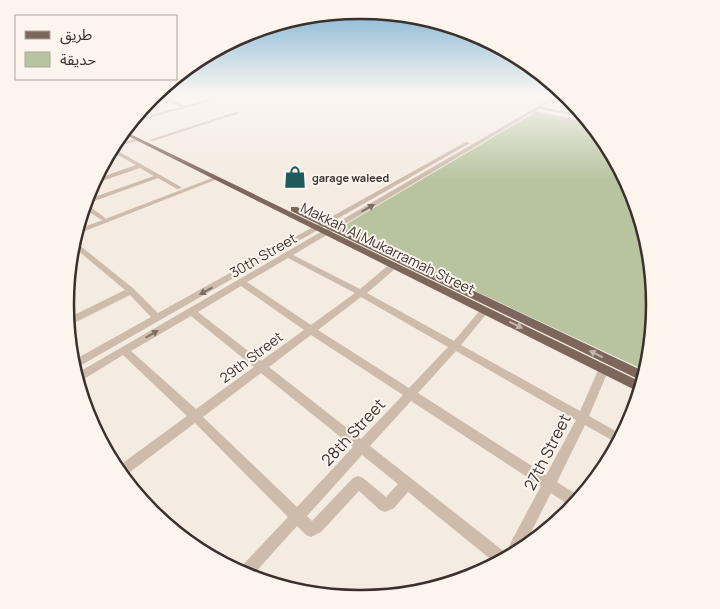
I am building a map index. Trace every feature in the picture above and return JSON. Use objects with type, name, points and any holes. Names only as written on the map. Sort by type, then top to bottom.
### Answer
[{"type":"main road","name":"Makkah Al Mukarramah Street","points":[[133,132],[216,176]]},
{"type":"main road","name":"Makkah Al Mukarramah Street","points":[[130,135],[637,374]]},
{"type":"main road","name":"Makkah Al Mukarramah Street","points":[[325,228],[394,266],[634,384]]},
{"type":"street","points":[[151,140],[208,122]]},
{"type":"street","name":"30th Street","points":[[83,374],[288,255],[325,228],[509,122]]},
{"type":"street","name":"30th Street","points":[[80,361],[325,228],[513,122]]},
{"type":"street","points":[[124,144],[139,139]]},
{"type":"street","points":[[118,153],[179,188]]},
{"type":"street","points":[[104,179],[140,166]]},
{"type":"street","points":[[94,201],[158,176]]},
{"type":"street","points":[[86,224],[179,188],[216,176]]},
{"type":"street","points":[[84,230],[216,176]]},
{"type":"street","points":[[91,208],[102,218]]},
{"type":"street","points":[[80,249],[131,291],[158,318]]},
{"type":"street","points":[[288,255],[361,293],[614,435]]},
{"type":"street","name":"29th Street","points":[[126,468],[361,293],[394,266]]},
{"type":"street","points":[[241,282],[311,330],[570,498]]},
{"type":"street","points":[[75,319],[131,291]]},
{"type":"street","name":"28th Street","points":[[250,568],[455,346],[485,310]]},
{"type":"street","points":[[191,311],[497,555]]},
{"type":"street","points":[[124,350],[195,416],[311,530],[358,482],[385,504],[389,503],[407,483]]},
{"type":"street","name":"27th Street","points":[[519,542],[583,418],[604,368]]},
{"type":"green space","points":[[518,122],[581,123],[598,146],[616,178],[631,213],[636,231],[643,267],[646,304],[643,342],[638,367],[340,228]]},
{"type":"place","name":"garage waleed","points":[[295,177]]}]
